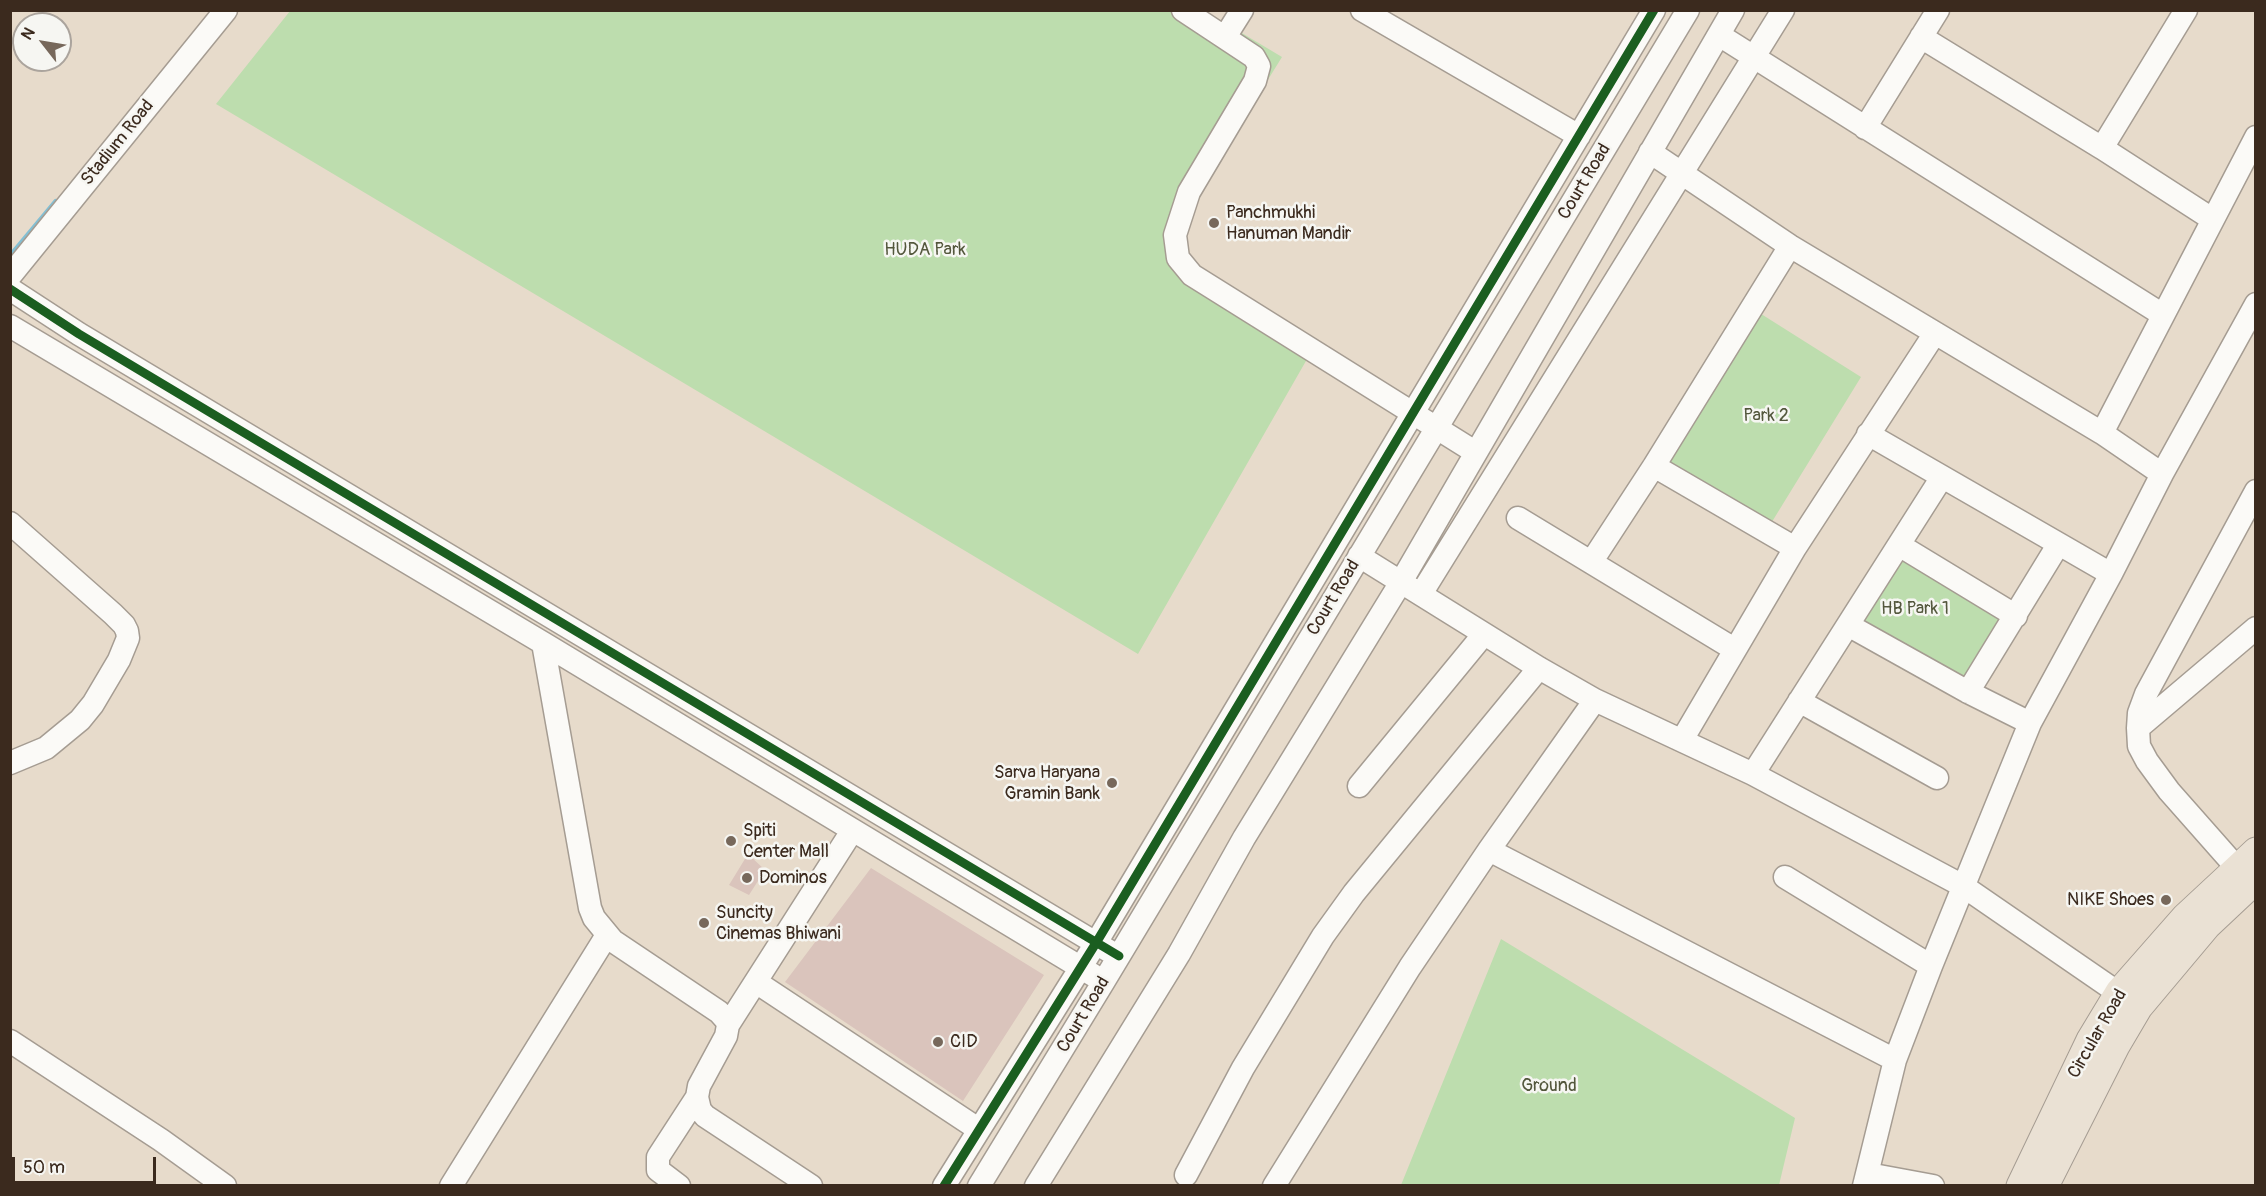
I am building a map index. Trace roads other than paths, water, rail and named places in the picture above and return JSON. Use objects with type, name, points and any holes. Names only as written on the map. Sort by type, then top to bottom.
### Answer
[{"type":"main road","points":[[2045,1185],[2116,1046],[2129,999],[2207,926],[2249,866]]},
{"type":"main road","name":"Circular Road","points":[[2020,1185],[2090,1040],[2129,999]]},
{"type":"street","name":"Stadium Road","points":[[10,276],[226,10]]},
{"type":"street","points":[[1183,10],[1258,61],[1258,75],[1189,192],[1175,235],[1178,258],[1192,275],[1475,452]]},
{"type":"street","points":[[1225,37],[1242,10]]},
{"type":"street","points":[[1362,10],[1579,136]]},
{"type":"street","points":[[944,1185],[1081,968],[1654,10]]},
{"type":"street","name":"Court Road","points":[[979,1185],[1688,10]]},
{"type":"street","points":[[1036,1185],[1179,954],[1244,838],[1401,582],[1733,10]]},
{"type":"street","points":[[1420,594],[1782,10]]},
{"type":"street","points":[[1865,128],[1938,10]]},
{"type":"street","points":[[2102,148],[2186,10]]},
{"type":"street","points":[[1719,35],[2163,315]]},
{"type":"street","points":[[1921,37],[2102,148],[2212,219]]},
{"type":"street","points":[[2102,433],[2256,137]]},
{"type":"street","points":[[1650,152],[1790,246],[2102,433],[2162,474]]},
{"type":"street","points":[[1592,561],[1654,466],[1790,246]]},
{"type":"street","points":[[10,289],[89,340],[1119,956]]},
{"type":"street","points":[[1933,1185],[1866,1180],[1895,1060],[2030,723],[2162,474],[2256,304]]},
{"type":"street","points":[[10,326],[543,643],[1104,981]]},
{"type":"street","points":[[1682,740],[1795,548],[1935,333]]},
{"type":"street","points":[[1868,434],[2111,574]]},
{"type":"street","points":[[1654,466],[1795,548]]},
{"type":"street","points":[[1754,774],[1942,477]]},
{"type":"street","points":[[2249,866],[2169,791],[2146,761],[2139,746],[2138,728],[2139,713],[2146,693],[2249,523],[2256,491]]},
{"type":"street","points":[[1518,518],[1734,649]]},
{"type":"street","points":[[10,523],[113,614],[124,625],[128,638],[119,660],[93,704],[80,720],[46,748],[10,763]]},
{"type":"street","points":[[1899,544],[2016,615]]},
{"type":"street","points":[[1968,692],[2058,545]]},
{"type":"street","points":[[1359,556],[1539,668],[1596,700],[1754,774],[1963,886],[2129,999]]},
{"type":"street","points":[[1848,625],[1968,692],[2030,723]]},
{"type":"street","points":[[2138,728],[2256,627]]},
{"type":"street","points":[[1359,786],[1485,634]]},
{"type":"street","points":[[543,643],[590,908],[594,918],[607,935],[719,1012],[729,1025]]},
{"type":"street","points":[[1186,1174],[1243,1068],[1323,936],[1354,893],[1539,668]]},
{"type":"street","points":[[1274,1185],[1410,967],[1489,850],[1596,700]]},
{"type":"street","points":[[1799,701],[1937,778]]},
{"type":"street","points":[[811,1185],[705,1116],[700,1110],[697,1097],[699,1086],[726,1036],[729,1025],[852,831]]},
{"type":"street","points":[[1489,850],[1895,1060]]},
{"type":"street","points":[[1785,877],[1931,966]]},
{"type":"street","points":[[451,1185],[607,935]]},
{"type":"street","points":[[756,982],[978,1129]]},
{"type":"street","points":[[10,1041],[225,1185]]},
{"type":"street","points":[[679,1185],[663,1175],[656,1164],[662,1149],[697,1097]]},
{"type":"waterway","points":[[10,257],[56,202]]},
{"type":"place","name":"Panchmukhi Hanuman Mandir","points":[[1214,223]]},
{"type":"place","name":"Sarva Haryana Gramin Bank","points":[[1112,783]]},
{"type":"place","name":"Spiti Center Mall","points":[[731,841]]},
{"type":"place","name":"Dominos","points":[[747,878]]},
{"type":"place","name":"NIKE Shoes","points":[[2166,900]]},
{"type":"place","name":"Suncity Cinemas Bhiwani","points":[[704,923]]},
{"type":"place","name":"CID","points":[[938,1042]]},
{"type":"park label","name":"HUDA Park","points":[[925,250]]},
{"type":"park label","name":"Park 2","points":[[1766,416]]},
{"type":"park label","name":"HB Park 1","points":[[1915,609]]},
{"type":"park label","name":"Ground","points":[[1549,1086]]}]
